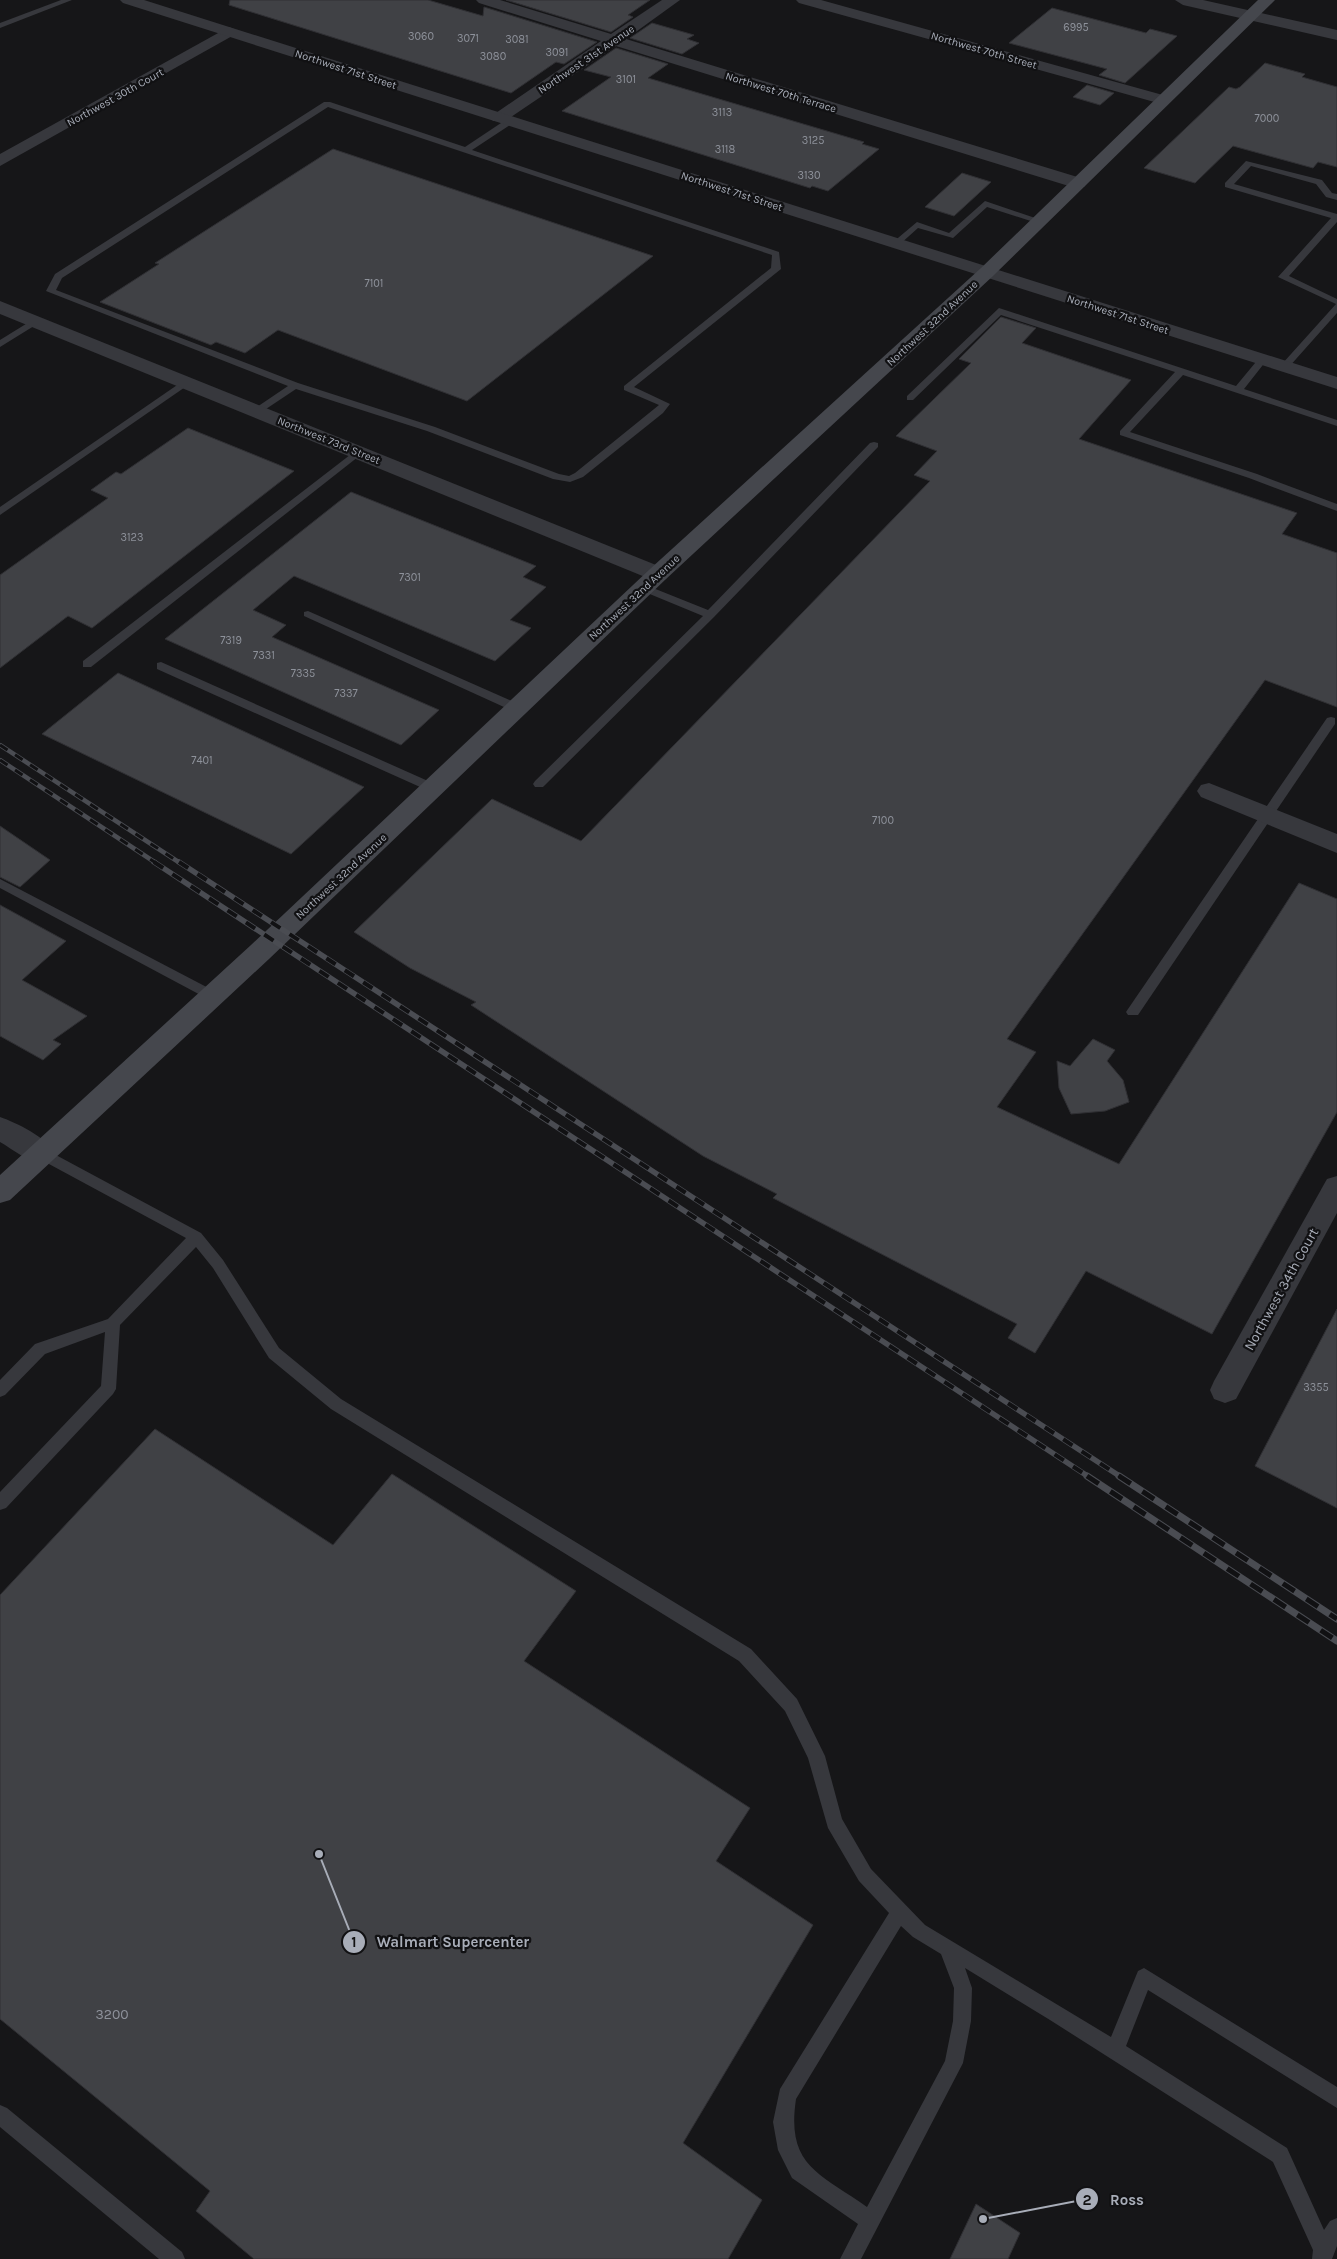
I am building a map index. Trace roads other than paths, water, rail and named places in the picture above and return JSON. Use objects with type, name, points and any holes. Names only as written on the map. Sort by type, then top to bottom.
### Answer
[{"type":"main road","name":"Northwest 32nd Avenue","points":[[0,1192],[213,996],[651,581],[987,272],[1267,0]]},
{"type":"street","name":"Northwest 71st Street","points":[[128,0],[1337,383]]},
{"type":"street","name":"Northwest 70th Terrace","points":[[484,0],[1078,183]]},
{"type":"street","name":"Northwest 31st Avenue","points":[[504,119],[672,0]]},
{"type":"street","name":"Northwest 70th Street","points":[[804,0],[1164,100]]},
{"type":"street","points":[[1183,0],[1337,35]]},
{"type":"street","name":"Northwest 30th Court","points":[[0,161],[230,32]]},
{"type":"street","name":"Northwest 73rd Street","points":[[0,307],[359,451],[651,581]]},
{"type":"street","points":[[1209,791],[1337,844]]},
{"type":"street","points":[[0,1128],[41,1153]]},
{"type":"street","name":"Northwest 34th Court","points":[[1224,1390],[1337,1187]]},
{"type":"lane","points":[[0,26],[68,0]]},
{"type":"lane","points":[[327,104],[776,254],[776,269],[627,388],[665,404],[579,475],[570,479],[557,477],[431,429],[294,385],[52,291],[58,276],[327,104]]},
{"type":"lane","points":[[465,151],[504,119]]},
{"type":"lane","points":[[1337,197],[1329,194],[1318,182],[1249,163],[1228,185],[1337,217],[1284,277],[1337,302]]},
{"type":"lane","points":[[896,243],[917,225],[950,236],[985,204],[1040,221]]},
{"type":"lane","points":[[1285,366],[1337,307]]},
{"type":"lane","points":[[910,398],[1000,311],[1337,423]]},
{"type":"lane","points":[[0,344],[37,321]]},
{"type":"lane","points":[[1238,390],[1263,359]]},
{"type":"lane","points":[[1181,371],[1124,434],[1253,476],[1337,508]]},
{"type":"lane","points":[[0,512],[186,383]]},
{"type":"lane","points":[[256,411],[294,385]]},
{"type":"lane","points":[[539,784],[710,615],[874,446]]},
{"type":"lane","points":[[87,664],[359,451]]},
{"type":"lane","points":[[651,581],[710,615]]},
{"type":"lane","points":[[308,614],[517,708]]},
{"type":"lane","points":[[161,666],[433,788]]},
{"type":"lane","points":[[1133,1012],[1331,722]]},
{"type":"lane","points":[[0,883],[213,996]]},
{"type":"lane","points":[[41,1153],[196,1237],[218,1264],[274,1353],[336,1404],[745,1655],[792,1705],[816,1756],[834,1822],[865,1875],[919,1932],[1057,2012],[1280,2155],[1322,2255]]},
{"type":"lane","points":[[0,1390],[40,1349],[113,1323],[196,1237]]},
{"type":"lane","points":[[0,1502],[108,1389],[113,1323]]},
{"type":"lane","points":[[870,2221],[799,2171],[788,2150],[783,2122],[787,2096],[900,1911]]},
{"type":"lane","points":[[850,2259],[954,2063],[962,2021],[963,1988],[948,1949]]},
{"type":"lane","points":[[1115,2050],[1144,1977],[1337,2098]]},
{"type":"lane","points":[[0,2115],[175,2259]]},
{"type":"lane","points":[[1322,2255],[1337,2228]]},
{"type":"railway","points":[[0,745],[180,863]]},
{"type":"railway","points":[[0,760],[156,863]]},
{"type":"railway","points":[[154,862],[1089,1477]]},
{"type":"railway","points":[[179,862],[1121,1477]]},
{"type":"railway","points":[[1087,1476],[1337,1641]]},
{"type":"railway","points":[[1119,1476],[1337,1619]]},
{"type":"place","name":"Walmart Supercenter","points":[[319,1854]]},
{"type":"place","name":"Ross","points":[[983,2219]]}]
